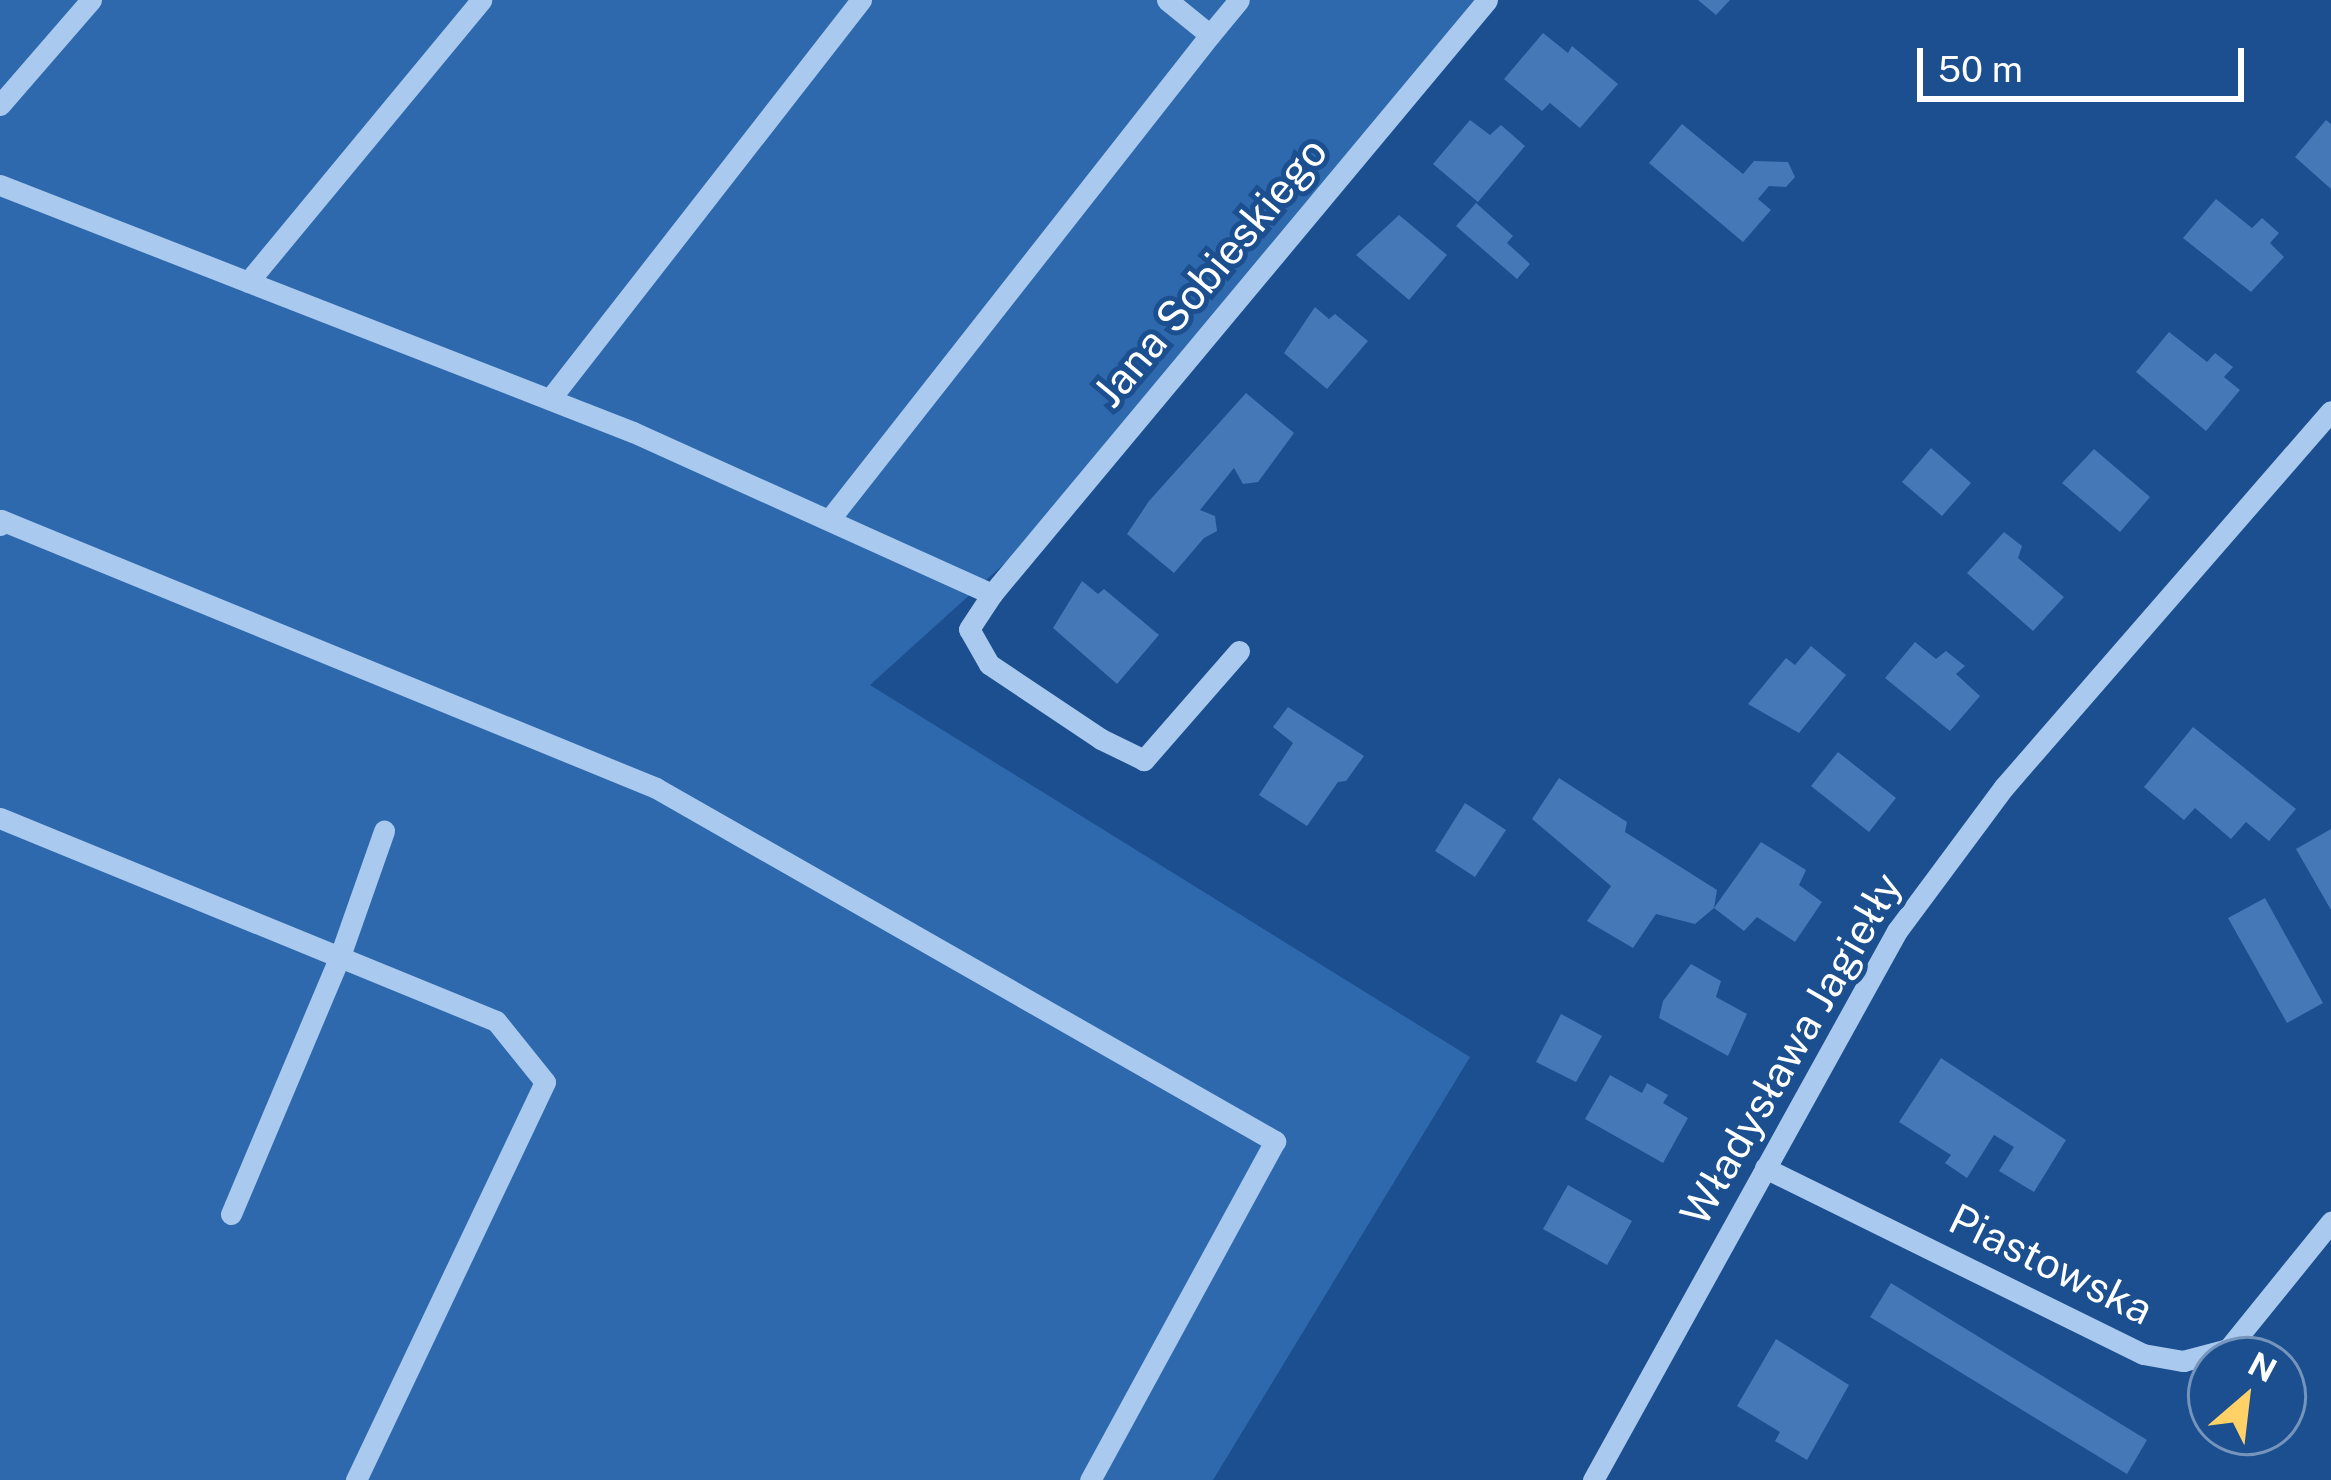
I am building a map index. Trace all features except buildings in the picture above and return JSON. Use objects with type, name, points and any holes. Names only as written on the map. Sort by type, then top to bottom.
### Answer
[{"type":"street","points":[[0,105],[91,0]]},
{"type":"street","points":[[248,281],[482,0]]},
{"type":"street","points":[[550,399],[861,0]]},
{"type":"street","points":[[1167,0],[1210,35]]},
{"type":"street","points":[[829,520],[1239,0]]},
{"type":"street","name":"Jana Sobieskiego","points":[[992,593],[1487,0]]},
{"type":"street","points":[[0,185],[550,399],[992,593],[969,629],[989,664],[1101,739],[1144,760],[1239,652]]},
{"type":"street","name":"Władysława Jagiełły","points":[[1593,1480],[1897,931],[2004,787],[2331,411]]},
{"type":"street","points":[[0,525],[1,520],[656,788],[1275,1142],[1090,1480]]},
{"type":"street","points":[[0,818],[496,1021],[545,1082],[356,1480]]},
{"type":"street","points":[[231,1214],[340,956],[384,831]]},
{"type":"street","name":"Piastowska","points":[[1765,1168],[2143,1354],[2183,1361],[2228,1349],[2331,1222]]},
{"type":"shaded area","points":[[0,0],[1474,0],[1057,516],[870,685],[1470,1057],[1213,1480],[0,1480]]}]
